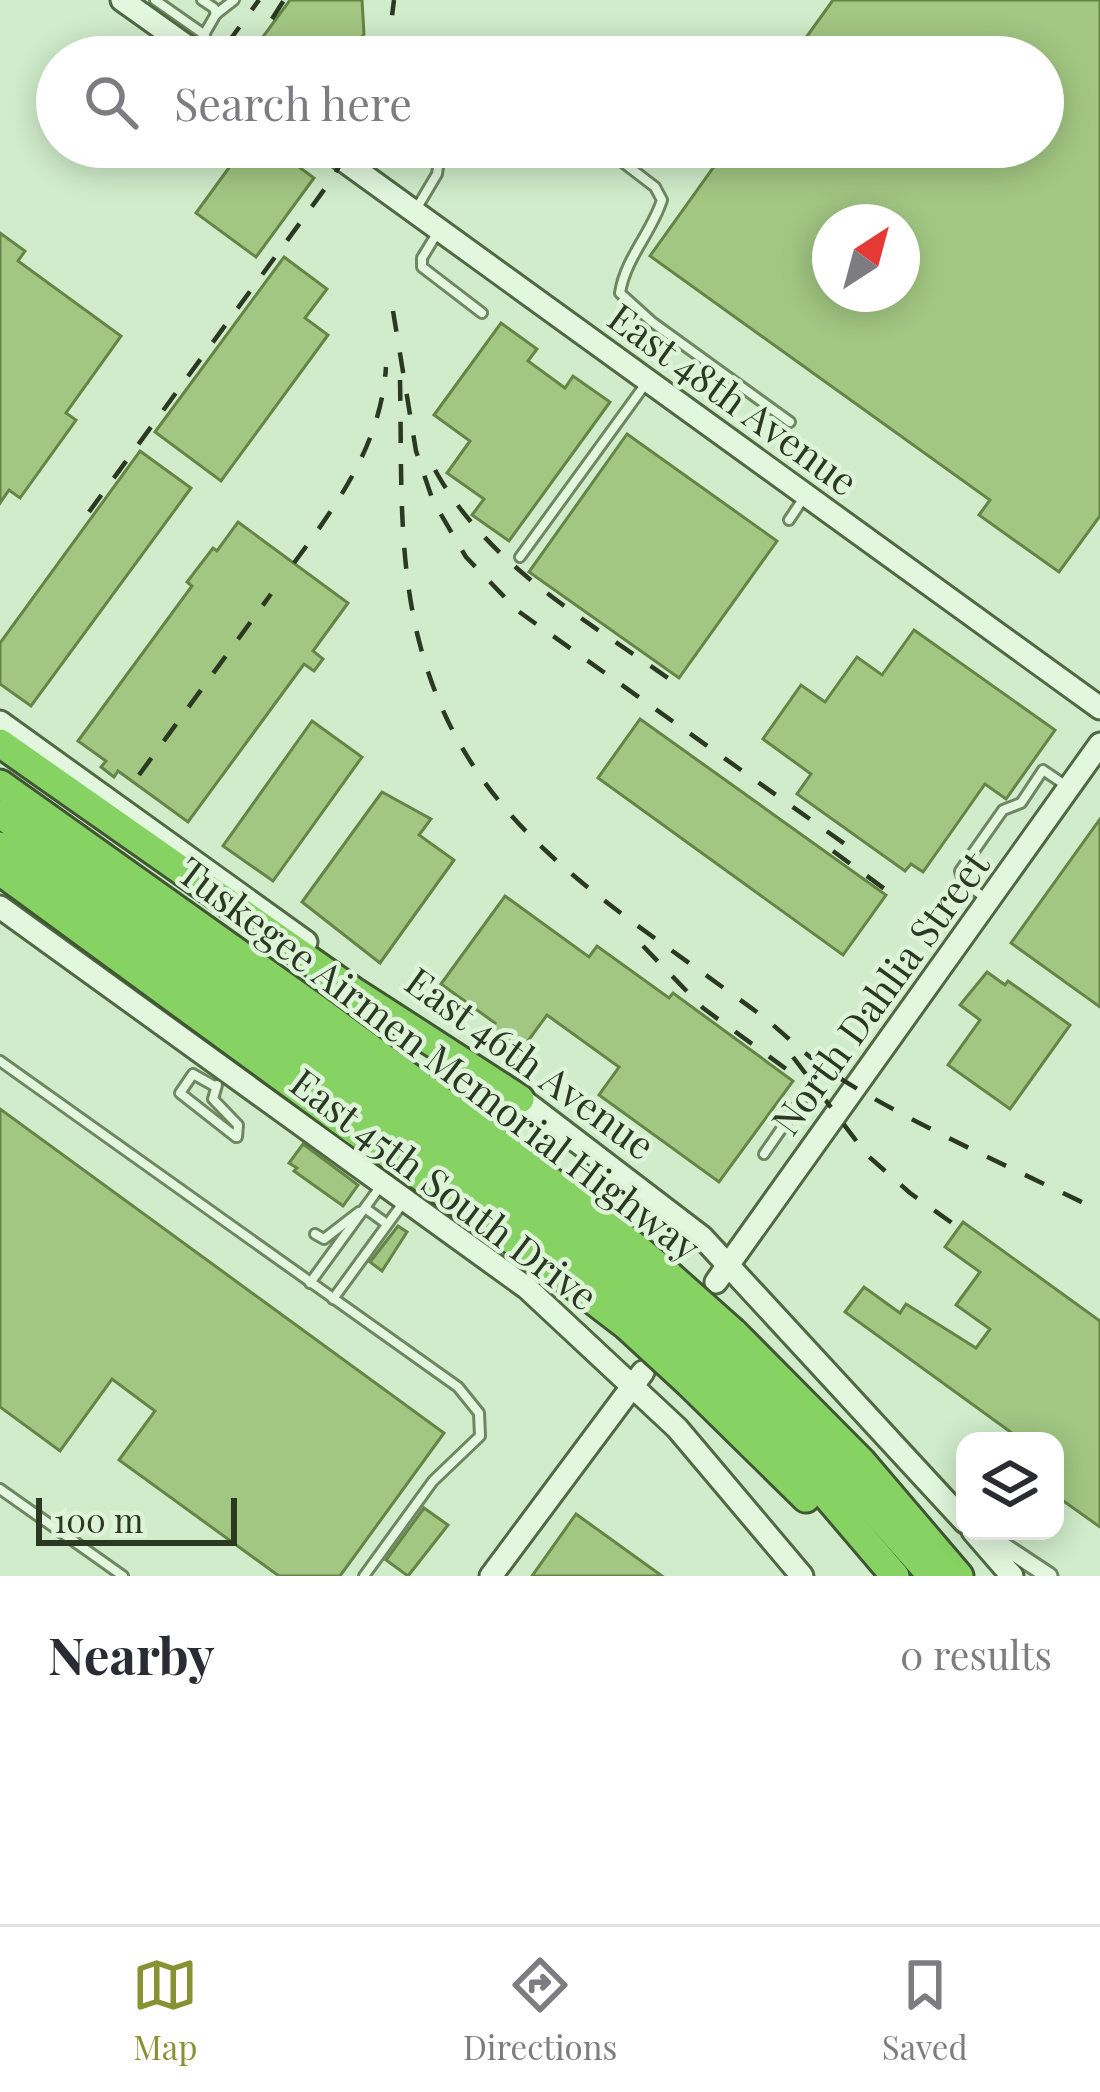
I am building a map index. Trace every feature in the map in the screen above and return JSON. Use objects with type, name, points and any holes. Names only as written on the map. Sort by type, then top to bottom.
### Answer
[{"type":"highway","points":[[0,745],[353,991],[520,1099]]},
{"type":"highway","points":[[0,745],[205,911],[249,960]]},
{"type":"highway","name":"Tuskegee Airmen Memorial Highway","points":[[0,784],[596,1214],[649,1301],[712,1357],[861,1461],[960,1576]]},
{"type":"highway","points":[[0,814],[518,1184],[649,1301]]},
{"type":"highway","points":[[0,846],[584,1262],[649,1301]]},
{"type":"highway","name":"Tuskegee Airmen Memorial Highway","points":[[0,871],[358,1133],[579,1287],[649,1301],[712,1357],[806,1498],[871,1576]]},
{"type":"highway","points":[[0,888],[88,932]]},
{"type":"highway","points":[[712,1357],[895,1576]]},
{"type":"highway","points":[[712,1357],[806,1434],[932,1576]]},
{"type":"main road","points":[[131,2],[182,36]]},
{"type":"main road","name":"East 48th Avenue","points":[[355,168],[1100,708]]},
{"type":"main road","name":"East 46th Avenue","points":[[0,722],[671,1211],[722,1273],[956,1513]]},
{"type":"main road","name":"North Dahlia Street","points":[[722,1273],[1100,744]]},
{"type":"main road","name":"East 45th South Drive","points":[[0,907],[224,1080],[406,1198],[527,1288],[638,1380],[802,1576]]},
{"type":"main road","points":[[491,1576],[638,1380]]},
{"type":"main road","points":[[984,1540],[1012,1576]]},
{"type":"street","points":[[991,1540],[1049,1576]]},
{"type":"lane","points":[[154,0],[188,36]]},
{"type":"lane","points":[[202,0],[216,14]]},
{"type":"lane","points":[[206,36],[216,14],[234,0]]},
{"type":"lane","points":[[415,212],[438,168]]},
{"type":"lane","points":[[631,168],[656,187],[662,200],[655,222],[622,274],[620,292],[652,322],[790,422]]},
{"type":"lane","points":[[440,230],[422,258],[422,267],[482,313]]},
{"type":"lane","points":[[520,557],[648,380]]},
{"type":"lane","points":[[789,520],[806,495]]},
{"type":"lane","points":[[989,901],[963,882],[960,871],[1003,810],[1021,802],[1043,770],[1069,788]]},
{"type":"lane","points":[[0,1061],[462,1390],[475,1404],[481,1426],[478,1438],[433,1481],[364,1576]]},
{"type":"lane","points":[[193,1074],[224,1080],[213,1099],[238,1125],[236,1137],[181,1093],[193,1074]]},
{"type":"lane","points":[[764,1154],[807,1092]]},
{"type":"lane","points":[[310,1283],[383,1182]]},
{"type":"lane","points":[[332,1299],[406,1198]]},
{"type":"lane","points":[[365,1208],[387,1224]]},
{"type":"lane","points":[[315,1234],[332,1237],[365,1208]]},
{"type":"lane","points":[[0,1489],[123,1576]]},
{"type":"building","points":[[290,0],[362,0],[363,36],[264,36]]},
{"type":"building","points":[[833,0],[1100,0],[1100,516],[1059,572],[979,515],[990,500],[650,256],[713,168],[1064,168],[1064,36],[807,36]]},
{"type":"building","points":[[229,168],[300,168],[314,178],[256,257],[196,213]]},
{"type":"building","points":[[0,233],[25,251],[18,261],[121,336],[66,413],[76,420],[20,498],[9,490],[0,503]]},
{"type":"building","points":[[284,257],[327,289],[305,318],[328,335],[221,481],[155,432]]},
{"type":"building","points":[[501,323],[537,349],[528,361],[565,388],[573,376],[610,402],[509,541],[472,515],[484,499],[447,473],[470,441],[434,415]]},
{"type":"building","points":[[627,434],[777,541],[679,678],[529,572]]},
{"type":"building","points":[[140,451],[191,488],[31,706],[0,684],[0,643]]},
{"type":"building","points":[[238,522],[348,603],[313,651],[323,659],[314,671],[304,664],[188,822],[118,771],[114,777],[101,767],[106,761],[78,741],[192,586],[187,582]]},
{"type":"building","points":[[914,630],[1055,730],[1006,799],[985,784],[923,872],[911,864],[905,871],[797,794],[811,774],[763,739],[801,685],[825,702],[857,657],[882,675]]},
{"type":"building","points":[[640,719],[886,895],[843,955],[598,778]]},
{"type":"building","points":[[312,721],[362,757],[273,881],[223,846]]},
{"type":"building","points":[[382,792],[431,819],[419,835],[454,860],[380,963],[302,902]]},
{"type":"building","points":[[1100,819],[1100,1007],[1011,943]]},
{"type":"building","points":[[505,896],[589,957],[597,946],[669,998],[673,993],[793,1081],[719,1182],[599,1095],[619,1067],[547,1015],[517,1056],[487,1034],[495,1023],[441,984]]},
{"type":"building","points":[[987,972],[1005,985],[1008,981],[1070,1025],[1010,1109],[948,1065],[980,1020],[960,1005]]},
{"type":"building","points":[[0,1109],[444,1433],[340,1576],[279,1576],[119,1460],[155,1411],[112,1379],[60,1451],[0,1407]]},
{"type":"building","points":[[303,1144],[358,1185],[343,1206],[294,1171],[297,1168],[289,1163]]},
{"type":"building","points":[[963,1222],[1100,1321],[1100,1527],[1064,1501],[1064,1432],[1011,1432],[845,1312],[864,1287],[900,1313],[906,1304],[976,1348],[990,1329],[956,1305],[980,1272],[945,1247]]},
{"type":"building","points":[[398,1226],[407,1232],[382,1271],[370,1262]]},
{"type":"building","points":[[424,1508],[448,1525],[408,1576],[386,1560]]},
{"type":"building","points":[[576,1514],[662,1576],[532,1576]]},
{"type":"railway","points":[[233,36],[259,0]]},
{"type":"railway","points":[[272,19],[284,0]]},
{"type":"railway","points":[[390,36],[394,0]]},
{"type":"railway","points":[[89,512],[338,168]]},
{"type":"railway","points":[[393,311],[416,451],[433,501],[466,557],[518,611],[856,852]]},
{"type":"railway","points":[[294,563],[355,471],[376,422],[386,367]]},
{"type":"railway","points":[[400,380],[402,517],[414,619],[441,706],[495,796],[567,870],[833,1074],[931,1129],[1100,1211]]},
{"type":"railway","points":[[435,470],[457,504],[511,563],[675,683]]},
{"type":"railway","points":[[139,775],[271,594]]},
{"type":"railway","points":[[833,851],[886,890]]},
{"type":"railway","points":[[643,946],[703,1008],[793,1074]]},
{"type":"railway","points":[[793,1057],[867,1155],[959,1228]]}]
